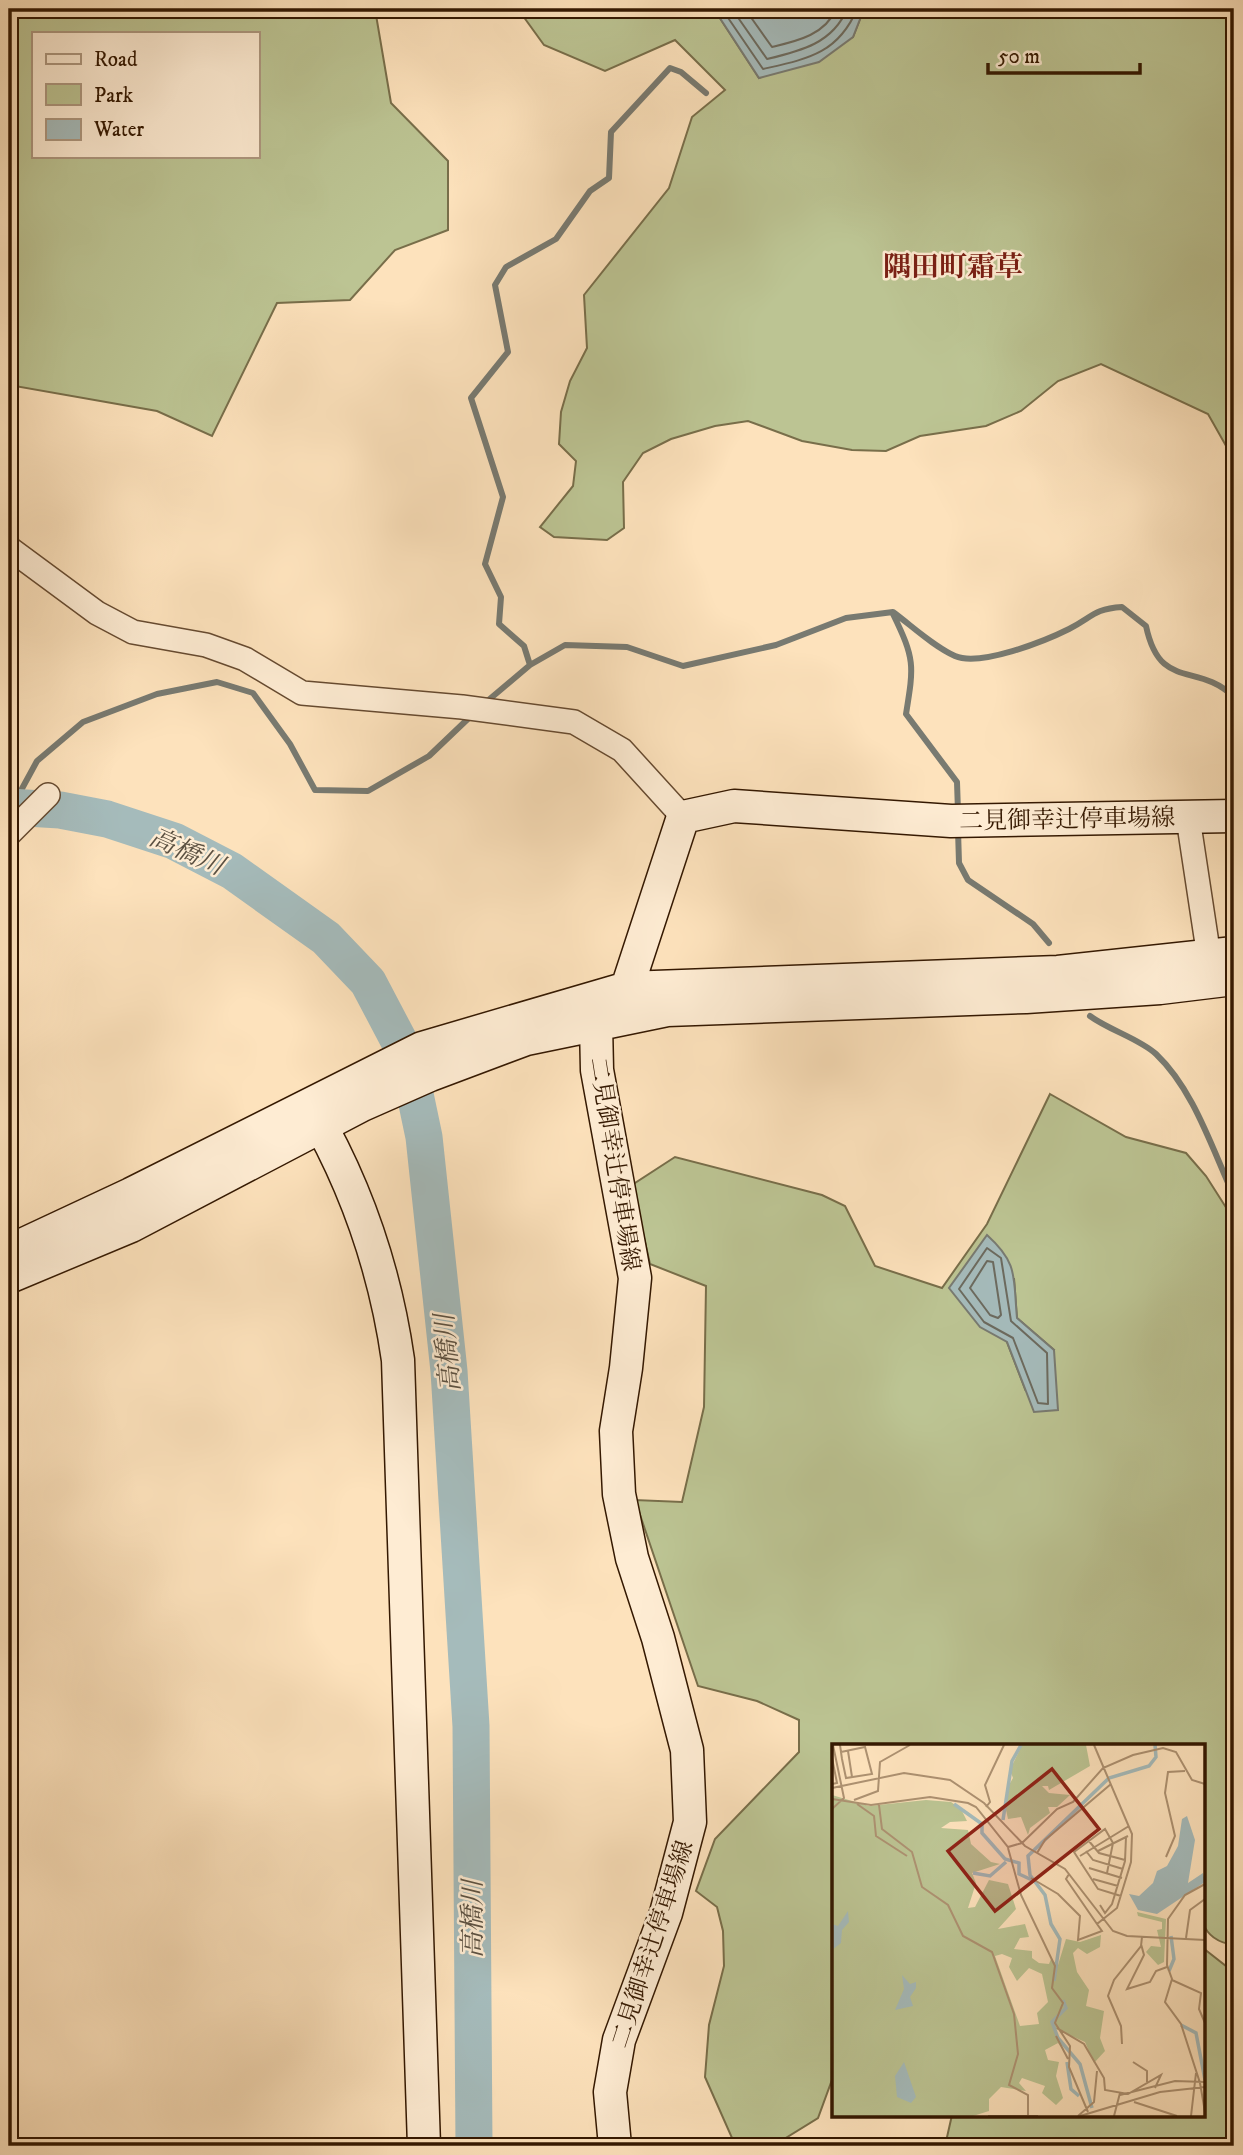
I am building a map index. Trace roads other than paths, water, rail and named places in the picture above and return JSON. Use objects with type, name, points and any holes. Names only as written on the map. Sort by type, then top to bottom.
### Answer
[{"type":"street","points":[[9,548],[97,613],[133,632],[206,645],[226,652],[245,659],[302,693],[462,707],[574,722],[622,750],[682,817]]},
{"type":"street","points":[[9,834],[48,795]]},
{"type":"street","name":"二見御幸辻停車場線","points":[[615,2146],[610,2092],[619,2040],[666,1913],[690,1822],[687,1749],[658,1638],[632,1558],[619,1494],[615,1431],[635,1278],[597,1070],[596,1024],[627,988],[682,817],[734,806],[960,821],[1234,816]]},
{"type":"street","points":[[1188,818],[1223,967]]},
{"type":"street","points":[[9,1251],[131,1194],[315,1114],[426,1061],[627,988],[1223,967]]},
{"type":"street","points":[[426,1061],[667,1010],[1026,997],[1223,967]]},
{"type":"street","points":[[9,1277],[131,1226],[315,1114]]},
{"type":"street","points":[[315,1114],[356,1197],[382,1270],[398,1360],[424,2146]]},
{"type":"water","points":[[714,9],[864,9],[853,37],[819,62],[759,78]]},
{"type":"water","points":[[987,1235],[1010,1263],[1017,1318],[1054,1350],[1058,1410],[1034,1412],[1007,1342],[980,1327],[949,1288]]},
{"type":"waterway","points":[[530,665],[524,646],[499,624],[501,597],[485,564],[503,497],[471,398],[508,352],[495,285],[506,267],[556,239],[590,191],[609,178],[611,132],[670,68],[681,72],[706,93]]},
{"type":"waterway","points":[[485,703],[530,665],[565,645],[627,647],[683,666],[776,645],[846,618],[893,612],[947,652],[955,656],[980,658],[1029,646],[1069,629],[1099,612],[1122,607],[1146,626],[1152,647],[1160,660],[1181,673],[1220,686],[1234,697]]},
{"type":"waterway","points":[[893,614],[911,662],[906,714],[957,782],[958,812]]},
{"type":"waterway","points":[[12,807],[37,761],[83,722],[157,694],[217,682],[253,693],[290,744],[315,790],[368,791],[429,756],[472,715]]},
{"type":"waterway","name":"高橋川","points":[[9,807],[60,810],[107,819],[174,841],[232,871],[326,938],[368,982],[407,1056],[424,1137],[449,1371],[471,1726],[474,2146]]},
{"type":"waterway","points":[[958,830],[959,863],[968,880],[1033,924],[1049,943]]},
{"type":"waterway","points":[[1090,1016],[1149,1049],[1169,1069],[1192,1102],[1234,1196]]},
{"type":"district","name":"隅田町霜草","points":[[953,266]]}]
